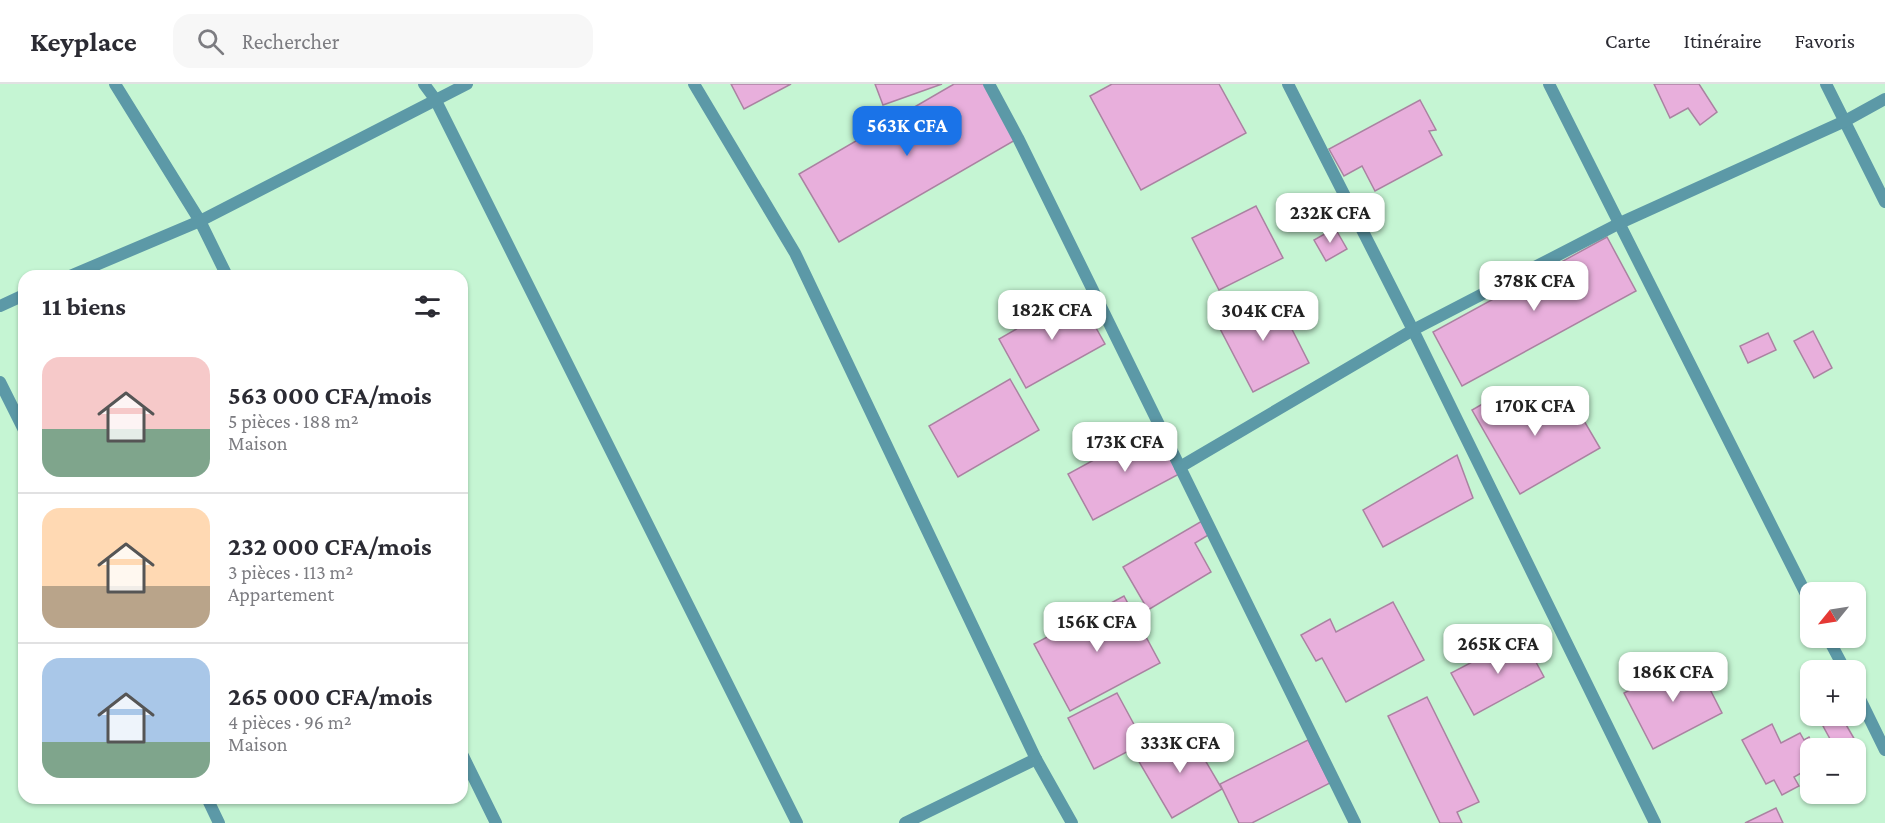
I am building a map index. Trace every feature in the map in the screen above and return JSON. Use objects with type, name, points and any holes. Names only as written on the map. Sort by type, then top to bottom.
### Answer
[{"type":"street","points":[[115,84],[200,221],[224,270]]},
{"type":"street","points":[[424,84],[435,99],[797,823]]},
{"type":"street","points":[[84,270],[200,221],[467,84]]},
{"type":"street","points":[[694,84],[795,253],[1036,759],[1072,823]]},
{"type":"street","points":[[989,84],[1018,138],[1355,823]]},
{"type":"street","points":[[1288,84],[1413,330],[1655,823]]},
{"type":"street","points":[[1549,84],[1800,582]]},
{"type":"street","points":[[1826,84],[1885,202]]},
{"type":"street","points":[[1180,467],[1413,330],[1620,223],[1845,121],[1885,99]]},
{"type":"street","points":[[0,306],[18,298]]},
{"type":"street","points":[[0,382],[18,418]]},
{"type":"street","points":[[1866,711],[1885,750]]},
{"type":"street","points":[[905,823],[1036,759]]},
{"type":"street","points":[[468,766],[496,823]]},
{"type":"street","points":[[210,804],[219,823]]},
{"type":"building","points":[[731,84],[791,84],[744,109]]},
{"type":"building","points":[[875,84],[942,84],[883,105]]},
{"type":"building","points":[[954,84],[985,84],[1017,139],[839,242],[799,174]]},
{"type":"building","points":[[1112,84],[1219,84],[1246,133],[1141,190],[1090,96]]},
{"type":"building","points":[[1654,84],[1699,84],[1717,112],[1700,125],[1688,108],[1670,118]]},
{"type":"building","points":[[1420,100],[1436,130],[1429,131],[1442,155],[1375,191],[1362,166],[1344,176],[1329,149]]},
{"type":"building","points":[[1256,206],[1283,258],[1219,290],[1192,238]]},
{"type":"building","points":[[1335,228],[1347,249],[1326,261],[1314,240]]},
{"type":"building","points":[[1607,237],[1636,291],[1462,386],[1433,332]]},
{"type":"building","points":[[1273,292],[1309,363],[1253,392],[1216,321]]},
{"type":"building","points":[[1077,294],[1105,344],[1026,388],[999,339]]},
{"type":"building","points":[[1813,331],[1832,368],[1814,378],[1794,341]]},
{"type":"building","points":[[1768,333],[1776,350],[1748,363],[1740,346]]},
{"type":"building","points":[[1010,379],[1039,430],[958,477],[929,426]]},
{"type":"building","points":[[1510,388],[1525,414],[1566,390],[1600,448],[1520,494],[1472,410]]},
{"type":"building","points":[[1156,426],[1181,473],[1093,520],[1068,474]]},
{"type":"building","points":[[1457,455],[1473,498],[1383,547],[1363,510]]},
{"type":"building","points":[[1202,521],[1210,534],[1195,543],[1211,572],[1148,610],[1123,567]]},
{"type":"building","points":[[1124,596],[1160,663],[1070,711],[1034,644]]},
{"type":"building","points":[[1393,602],[1424,660],[1346,702],[1322,658],[1316,661],[1301,635],[1330,619],[1336,632]]},
{"type":"building","points":[[1522,636],[1544,677],[1474,715],[1451,673]]},
{"type":"building","points":[[1693,656],[1722,713],[1653,749],[1624,693]]},
{"type":"building","points":[[1117,693],[1144,743],[1094,769],[1068,718]]},
{"type":"building","points":[[1427,697],[1479,802],[1457,812],[1462,823],[1440,823],[1388,716]]},
{"type":"building","points":[[1772,724],[1781,743],[1800,733],[1803,738],[1800,738],[1800,774],[1794,777],[1799,786],[1782,795],[1774,780],[1766,784],[1742,740]]},
{"type":"building","points":[[1823,726],[1847,726],[1854,738],[1830,738]]},
{"type":"building","points":[[1188,731],[1222,789],[1172,818],[1138,760]]},
{"type":"building","points":[[1308,740],[1330,783],[1252,823],[1239,823],[1220,784]]},
{"type":"building","points":[[1776,808],[1783,823],[1745,823]]}]
